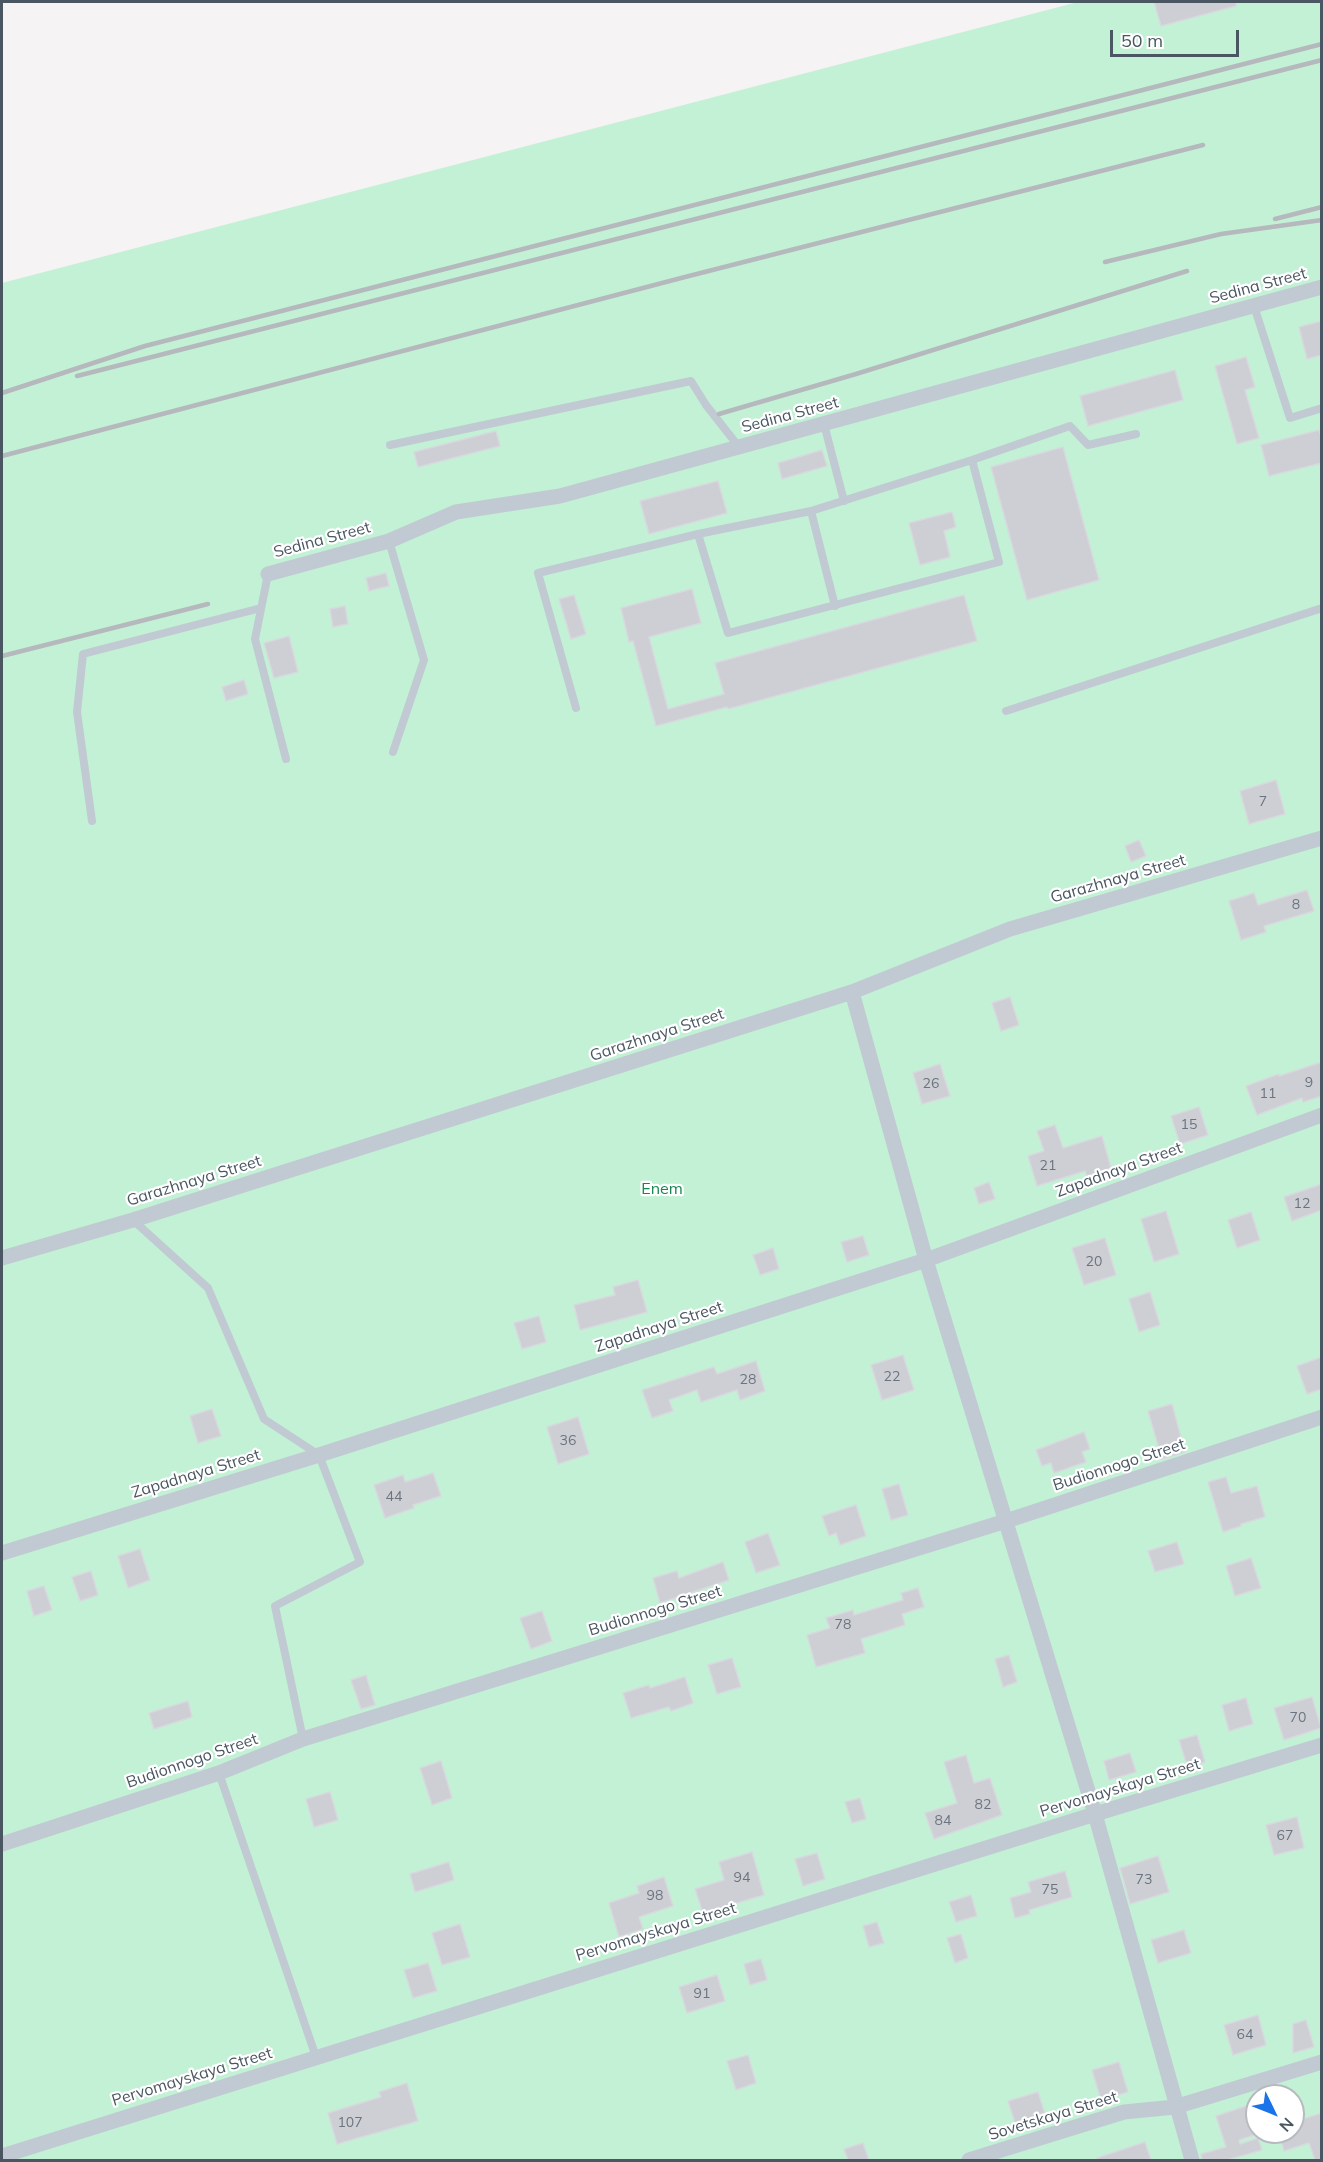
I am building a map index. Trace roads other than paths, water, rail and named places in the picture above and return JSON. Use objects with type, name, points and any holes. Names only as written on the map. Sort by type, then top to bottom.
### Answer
[{"type":"street","name":"Sedina Street","points":[[268,574],[389,541],[456,512],[560,496],[1322,287]]},
{"type":"street","name":"Garazhnaya Street","points":[[2,1258],[133,1220],[852,992],[1010,929],[1322,838]]},
{"type":"street","points":[[852,992],[926,1260],[1095,1814],[1175,2107],[1192,2160]]},
{"type":"street","name":"Zapadnaya Street","points":[[2,1553],[319,1455],[926,1260],[1322,1115]]},
{"type":"street","name":"Budionnogo Street","points":[[2,1844],[219,1773],[303,1739],[1006,1521],[1322,1417]]},
{"type":"street","name":"Pervomayskaya Street","points":[[2,2156],[1322,1745]]},
{"type":"street","name":"Sovetskaya Street","points":[[969,2160],[1124,2112],[1175,2107],[1322,2062]]},
{"type":"lane","points":[[1254,306],[1290,418],[1322,408]]},
{"type":"lane","points":[[390,445],[691,381],[706,405],[739,447]]},
{"type":"lane","points":[[824,424],[844,501]]},
{"type":"lane","points":[[576,708],[538,573],[698,534],[811,511],[1070,426],[1088,445],[1136,434]]},
{"type":"lane","points":[[698,534],[728,633],[999,562],[972,460]]},
{"type":"lane","points":[[811,511],[835,606]]},
{"type":"lane","points":[[389,541],[424,660],[393,752]]},
{"type":"lane","points":[[268,574],[255,639],[286,759]]},
{"type":"lane","points":[[92,821],[77,712],[83,654],[261,608]]},
{"type":"lane","points":[[1006,711],[1322,608]]},
{"type":"lane","points":[[133,1220],[208,1288],[264,1419],[319,1455],[360,1562],[275,1606],[303,1739]]},
{"type":"lane","points":[[219,1773],[316,2057]]},
{"type":"railway","points":[[2,393],[145,346],[1322,44]]},
{"type":"railway","points":[[77,376],[1322,60]]},
{"type":"railway","points":[[2,456],[685,277],[1203,145]]},
{"type":"railway","points":[[1275,219],[1322,207]]},
{"type":"railway","points":[[1105,262],[1221,234],[1322,220]]},
{"type":"railway","points":[[719,414],[1187,271]]},
{"type":"railway","points":[[2,656],[208,604]]},
{"type":"park label","name":"Enem","points":[[662,1189]]}]
